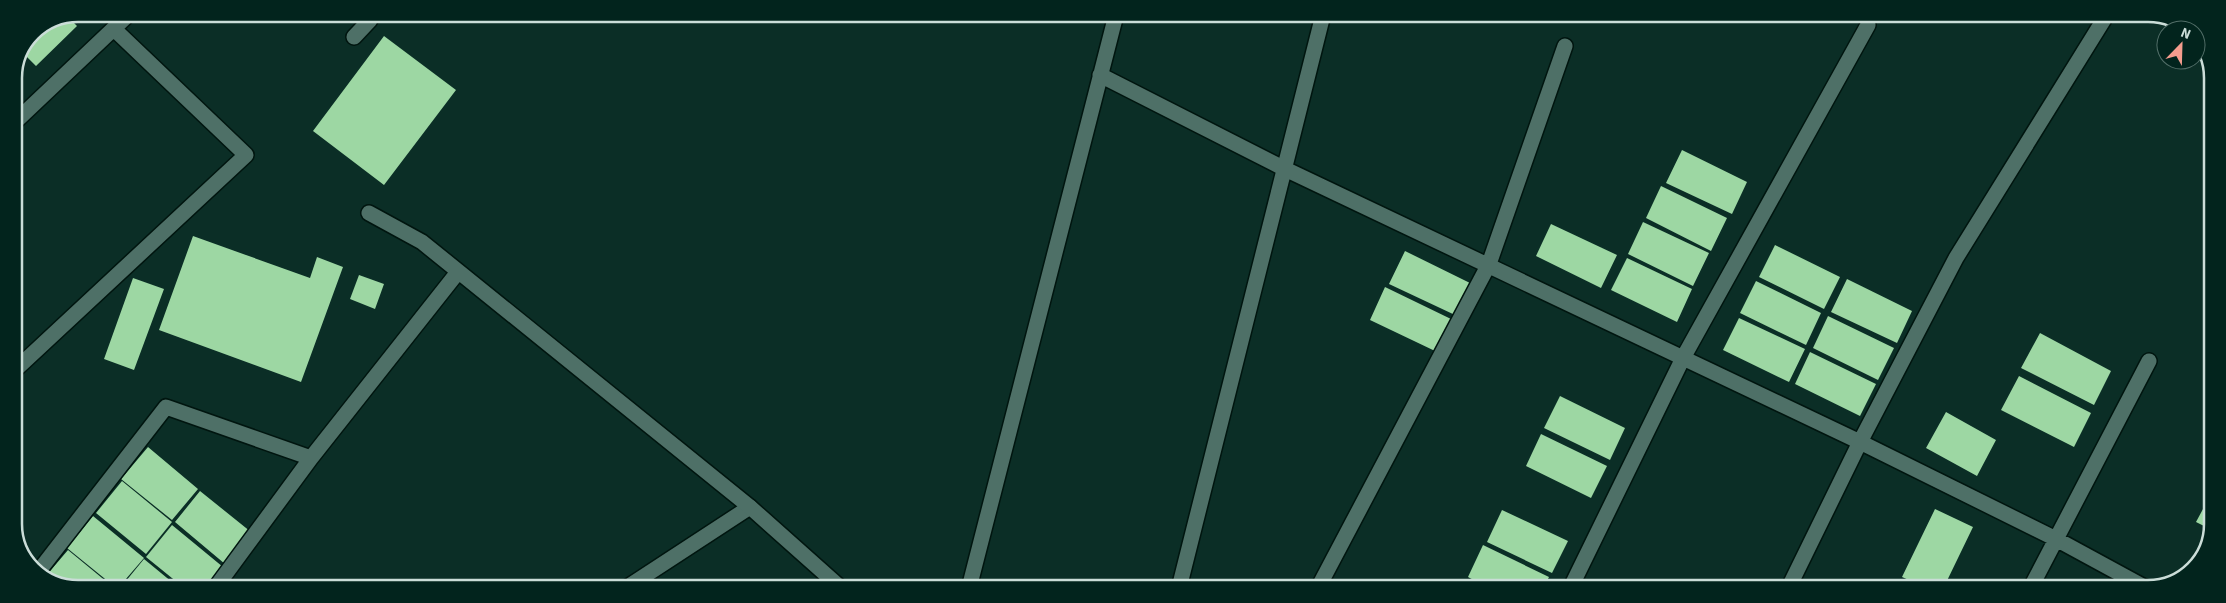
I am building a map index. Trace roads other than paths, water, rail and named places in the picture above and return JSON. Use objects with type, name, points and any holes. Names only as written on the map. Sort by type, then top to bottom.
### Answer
[{"type":"street","points":[[22,115],[121,22]]},
{"type":"street","points":[[354,37],[368,22]]},
{"type":"street","points":[[971,580],[1114,22]]},
{"type":"street","points":[[1181,580],[1321,22]]},
{"type":"street","points":[[1792,580],[1860,442],[1956,258],[2102,22]]},
{"type":"street","points":[[1574,580],[1683,358],[1868,25]]},
{"type":"street","points":[[23,363],[246,155],[114,29]]},
{"type":"street","points":[[1322,580],[1489,264],[1565,46]]},
{"type":"street","points":[[1100,75],[1283,168],[1489,264],[1860,442],[2056,539],[2131,580]]},
{"type":"street","points":[[369,214],[422,242],[750,507],[832,580]]},
{"type":"street","points":[[221,580],[311,458],[458,272]]},
{"type":"street","points":[[2035,580],[2148,361]]},
{"type":"street","points":[[42,567],[166,407],[311,458]]},
{"type":"street","points":[[638,580],[750,507]]}]
